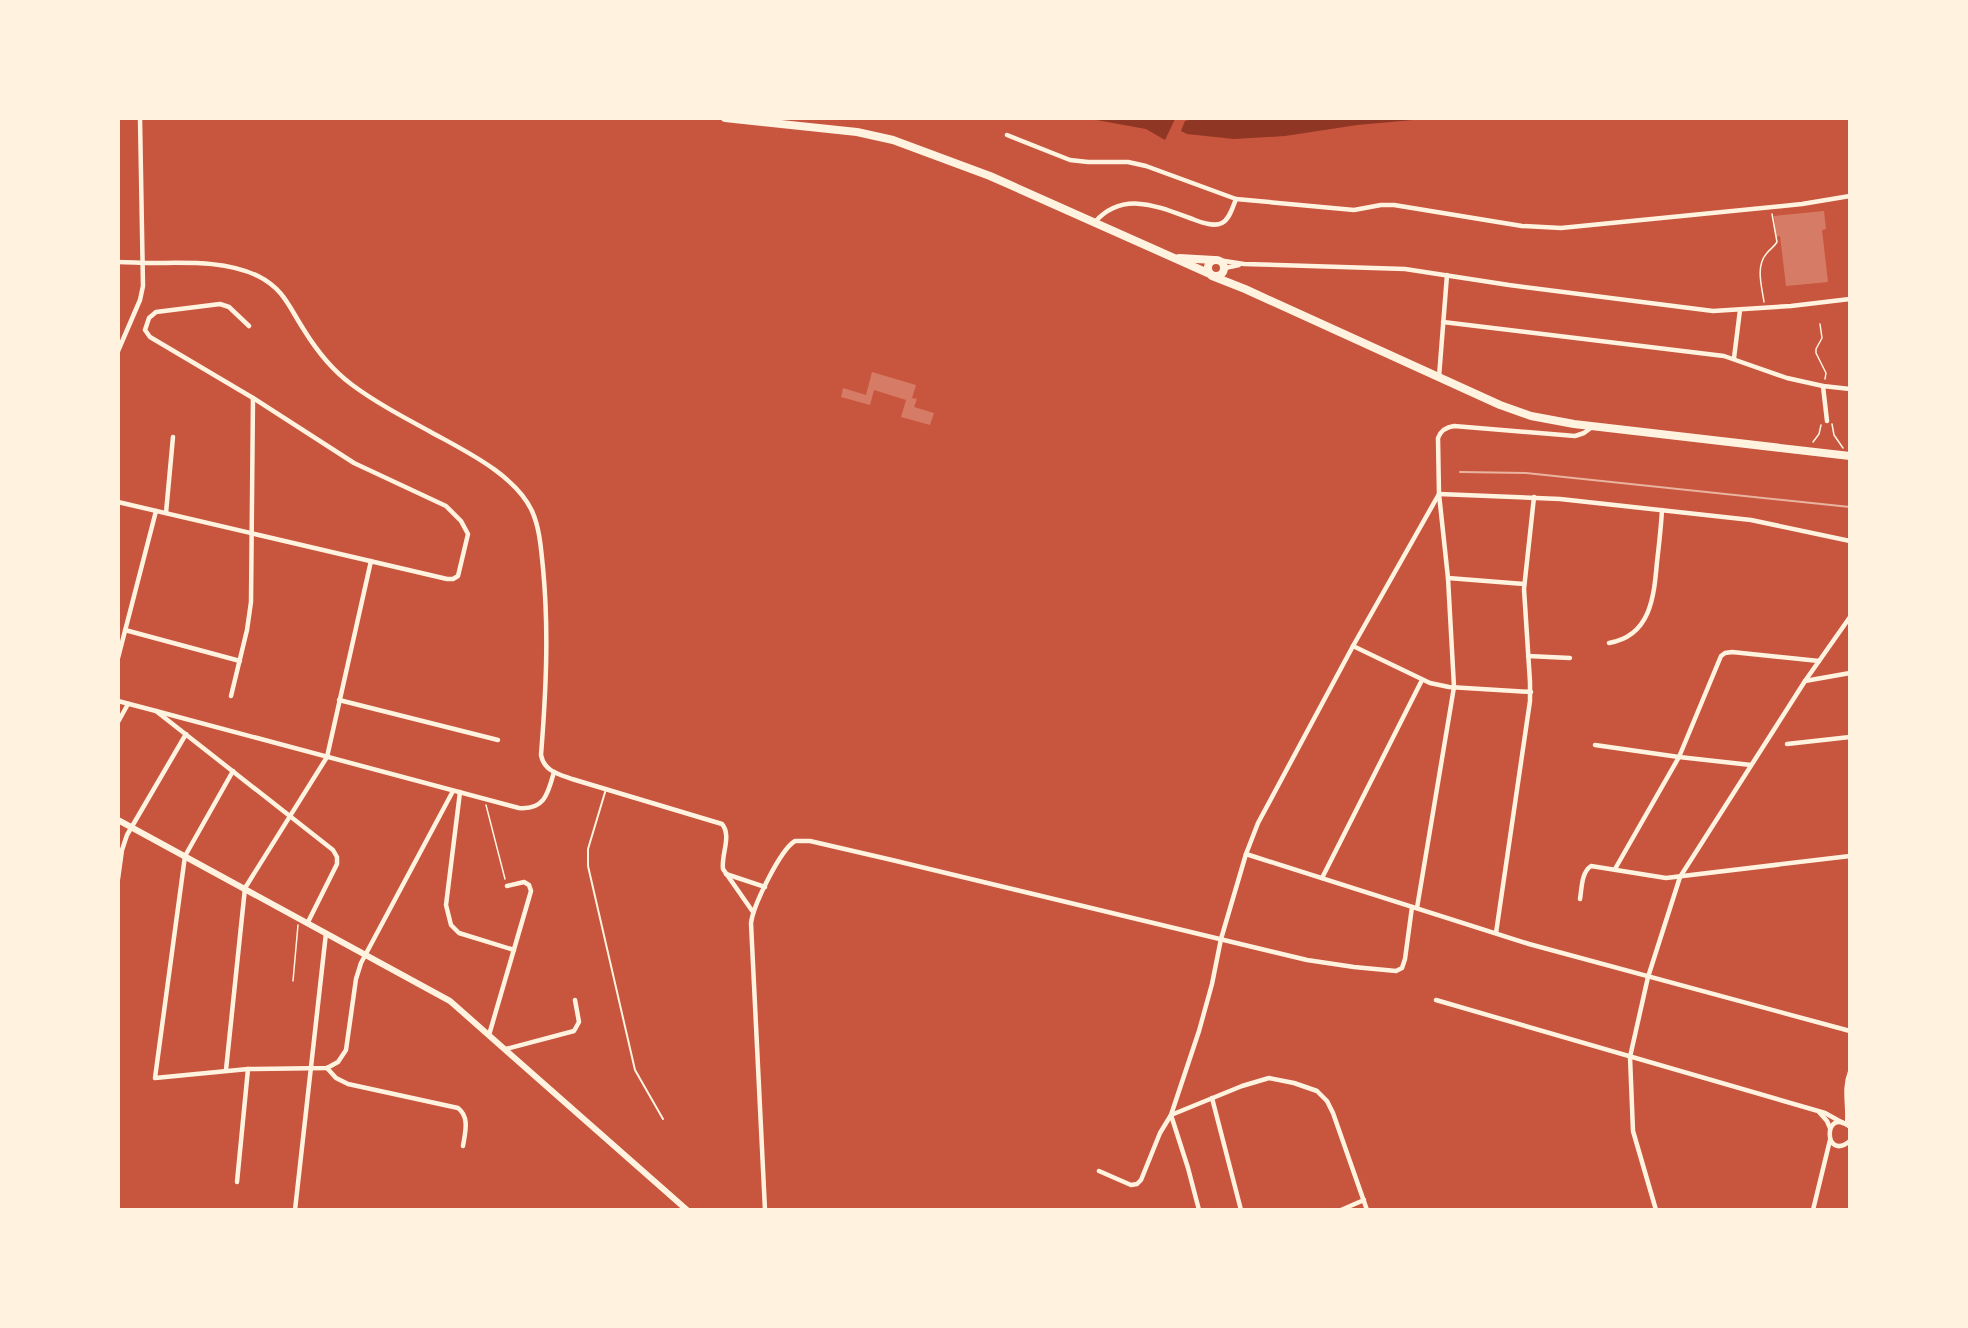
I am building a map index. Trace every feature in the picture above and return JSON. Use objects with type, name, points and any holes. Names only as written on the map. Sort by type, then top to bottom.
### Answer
[{"type":"main road","points":[[725,118],[857,132],[893,140],[990,176],[1524,414],[1555,422],[1592,427],[1847,456]]},
{"type":"main road","points":[[1174,257],[1216,260],[1222,263],[1224,269],[1245,289]]},
{"type":"main road","points":[[1211,275],[1208,265],[1216,260]]},
{"type":"main road","points":[[1211,275],[1220,276],[1224,269]]},
{"type":"street","points":[[118,351],[142,293],[144,280],[140,118]]},
{"type":"street","points":[[1007,135],[1070,160],[1124,162],[1146,166],[1236,199],[1358,210],[1394,205],[1526,227],[1553,228],[1802,204],[1850,196]]},
{"type":"street","points":[[1095,222],[1113,208],[1140,204],[1216,225],[1227,219],[1236,199]]},
{"type":"street","points":[[1216,260],[1244,264],[1405,269],[1509,285],[1713,311],[1850,299]]},
{"type":"street","points":[[118,262],[221,265],[247,272],[269,282],[282,293],[315,346],[340,376],[359,390],[482,461],[524,497],[534,515],[540,539],[547,642],[542,758],[546,767],[554,772],[606,789],[722,824],[726,831],[723,865],[726,874],[753,912]]},
{"type":"street","points":[[1224,269],[1244,264]]},
{"type":"street","points":[[1439,377],[1447,275]]},
{"type":"street","points":[[118,502],[455,579],[460,572],[467,531],[457,516],[440,502],[362,467],[254,398],[150,337],[145,330],[154,313],[214,303],[226,306],[249,326]]},
{"type":"street","points":[[1734,358],[1740,310]]},
{"type":"street","points":[[1443,321],[1610,340],[1734,358],[1773,375],[1823,386],[1850,389]]},
{"type":"street","points":[[1823,386],[1827,421]]},
{"type":"street","points":[[231,696],[248,630],[251,603],[254,398]]},
{"type":"street","points":[[765,1209],[750,932],[753,912],[786,848],[792,842],[802,840],[1312,961],[1396,971],[1402,968],[1454,687],[1448,578],[1439,494],[1437,443],[1440,433],[1454,426],[1575,435],[1584,434],[1592,427]]},
{"type":"street","points":[[166,513],[173,437]]},
{"type":"street","points":[[1439,494],[1534,497],[1662,510],[1757,521],[1850,541]]},
{"type":"street","points":[[1099,1171],[1129,1184],[1137,1184],[1142,1178],[1160,1133],[1171,1115],[1201,1026],[1221,939],[1246,854],[1258,823],[1353,646],[1439,494]]},
{"type":"street","points":[[1496,933],[1531,692],[1524,584],[1534,497]]},
{"type":"street","points":[[118,657],[156,510]]},
{"type":"street","points":[[1609,643],[1626,638],[1635,632],[1650,608],[1662,510]]},
{"type":"street","points":[[226,1070],[245,888],[327,757],[371,561]]},
{"type":"street","points":[[1448,578],[1524,584]]},
{"type":"street","points":[[1656,1209],[1633,1131],[1630,1057],[1648,977],[1680,877],[1805,681],[1850,616]]},
{"type":"street","points":[[126,630],[240,661]]},
{"type":"street","points":[[1353,646],[1437,685],[1531,692]]},
{"type":"street","points":[[1615,869],[1679,757],[1717,662],[1723,654],[1732,652],[1819,661]]},
{"type":"street","points":[[1528,657],[1570,658]]},
{"type":"street","points":[[1805,681],[1850,673]]},
{"type":"street","points":[[1322,878],[1422,680]]},
{"type":"street","points":[[339,700],[498,740]]},
{"type":"street","points":[[118,702],[519,808],[533,807],[541,802],[547,795],[554,772]]},
{"type":"street","points":[[118,722],[128,704]]},
{"type":"street","points":[[156,711],[331,847],[337,857],[336,868],[308,922]]},
{"type":"street","points":[[118,879],[123,844],[186,734]]},
{"type":"street","points":[[1787,744],[1850,737]]},
{"type":"street","points":[[1595,745],[1751,765]]},
{"type":"street","points":[[233,771],[185,856],[155,1078],[226,1070],[327,1068],[338,1062],[346,1050],[357,977],[366,954],[453,791]]},
{"type":"street","points":[[460,792],[446,899],[448,917],[452,927],[459,933],[514,950]]},
{"type":"street","points":[[118,820],[446,998],[687,1209]]},
{"type":"street","points":[[1246,854],[1496,933],[1648,977],[1850,1031]]},
{"type":"street","points":[[1580,899],[1587,869],[1594,866],[1659,878],[1850,856]]},
{"type":"street","points":[[726,874],[765,887]]},
{"type":"street","points":[[489,1035],[530,889],[529,885],[524,882],[507,886]]},
{"type":"street","points":[[295,1209],[326,933]]},
{"type":"street","points":[[506,1049],[574,1031],[579,1020],[575,1000]]},
{"type":"street","points":[[1436,1000],[1828,1114],[1846,1125]]},
{"type":"street","points":[[327,1068],[334,1077],[345,1083],[458,1108],[463,1111],[465,1117],[463,1146]]},
{"type":"street","points":[[237,1182],[248,1069]]},
{"type":"street","points":[[1846,1125],[1846,1083],[1850,1072]]},
{"type":"street","points":[[1171,1115],[1263,1079],[1276,1079],[1309,1087],[1321,1094],[1332,1109],[1367,1209]]},
{"type":"street","points":[[1212,1098],[1241,1209]]},
{"type":"street","points":[[1817,1111],[1827,1121],[1830,1128]]},
{"type":"street","points":[[1171,1115],[1199,1209]]},
{"type":"street","points":[[1813,1209],[1827,1155],[1830,1128],[1836,1123],[1846,1125]]},
{"type":"street","points":[[1830,1140],[1835,1144],[1846,1145]]},
{"type":"street","points":[[1827,1155],[1846,1145]]},
{"type":"street","points":[[1341,1209],[1364,1200]]},
{"type":"lane","points":[[606,789],[588,849],[588,866],[635,1070],[663,1119]]},
{"type":"path","points":[[1765,308],[1760,271],[1765,254],[1777,242],[1770,206]]},
{"type":"path","points":[[1820,324],[1822,338],[1816,349],[1817,358],[1826,373],[1823,386]]},
{"type":"path","points":[[1809,451],[1819,434],[1821,425],[1827,421],[1834,424],[1834,435],[1847,456]]},
{"type":"path","points":[[485,800],[507,886]]},
{"type":"path","points":[[293,981],[299,918]]},
{"type":"shaded area","points":[[1175,118],[1165,140],[1146,129],[1091,119]]},
{"type":"shaded area","points":[[1193,119],[1424,119],[1357,125],[1285,136],[1234,139],[1187,134],[1181,131],[1185,121]]},
{"type":"building","points":[[1824,211],[1826,229],[1822,230],[1828,282],[1786,286],[1780,236],[1776,237],[1774,216]]},
{"type":"building","points":[[872,372],[916,385],[912,398],[917,399],[914,407],[934,413],[930,425],[901,417],[906,400],[874,390],[870,405],[841,397],[843,388],[866,395]]},
{"type":"railway","points":[[1460,472],[1526,473],[1850,507]]}]
